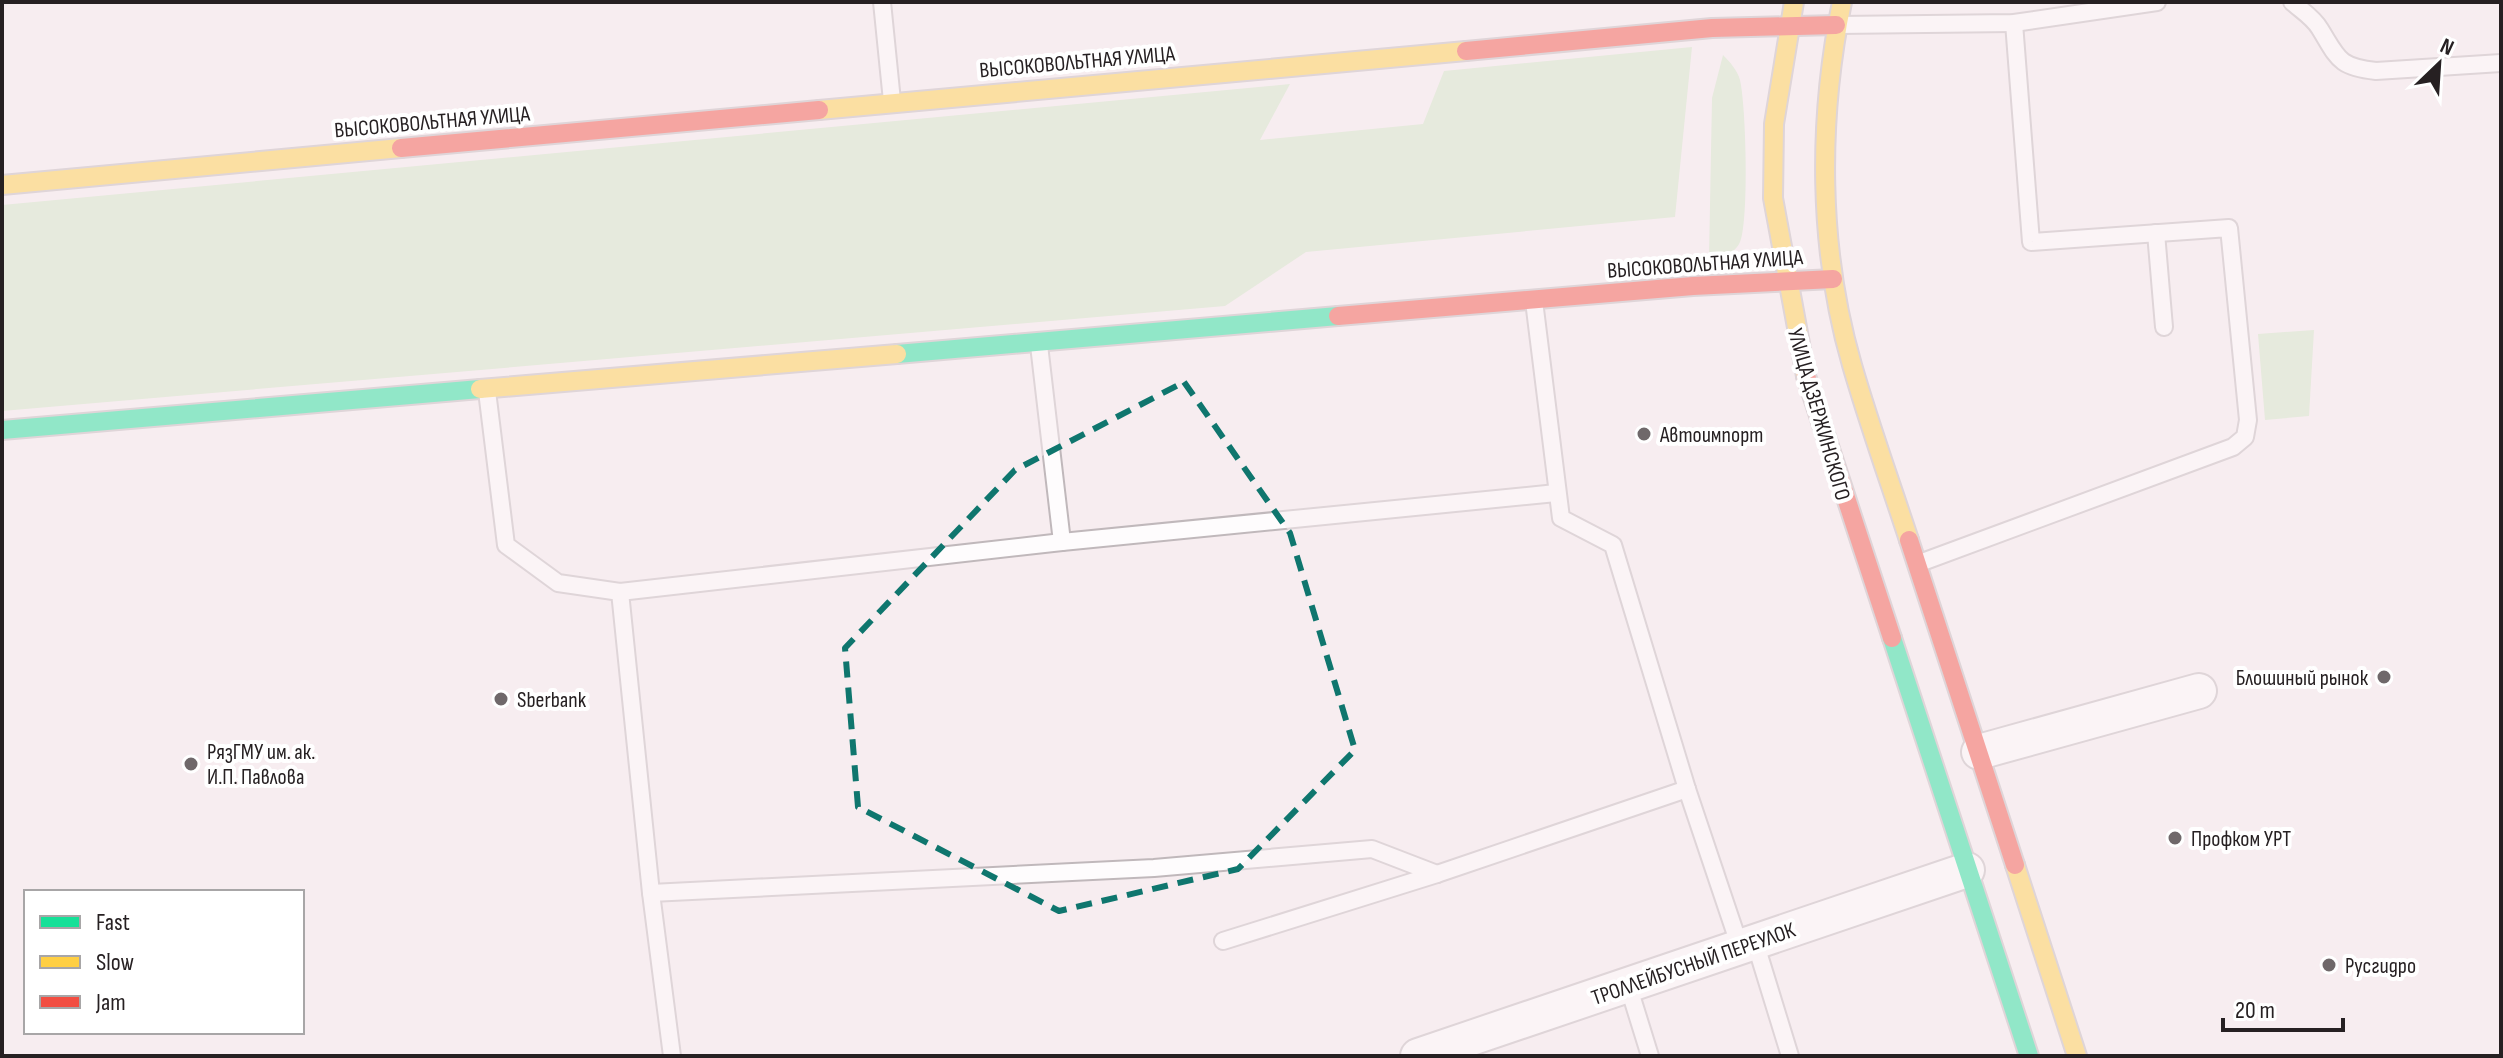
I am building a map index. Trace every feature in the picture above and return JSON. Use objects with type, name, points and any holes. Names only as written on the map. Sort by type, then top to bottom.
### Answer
[{"type":"street","name":"УЛИЦА ДЗЕРЖИНСКОГО","points":[[1794,2],[1774,124],[1773,198],[1806,380],[1882,618],[1957,760],[1989,862],[2077,1056]]},
{"type":"street","name":"УЛИЦА ДЗЕРЖИНСКОГО","points":[[1842,2],[1825,96],[1824,178],[1833,279],[1851,363],[1917,564],[1957,760],[1989,862],[2029,1056]]},
{"type":"street","name":"ВЫСОКОВОЛЬТНАЯ УЛИЦА","points":[[2,185],[1712,28],[1836,25]]},
{"type":"street","name":"ВЫСОКОВОЛЬТНАЯ УЛИЦА","points":[[2,430],[1534,300],[1833,279]]},
{"type":"street","points":[[1957,760],[2199,691]]},
{"type":"street","name":"ТРОЛЛЕЙБУСНЫЙ ПЕРЕУЛОК","points":[[1418,1056],[1989,862]]},
{"type":"lane","points":[[882,2],[892,101]]},
{"type":"lane","name":"ВЫСОКОВОЛЬТНАЯ УЛИЦА","points":[[1836,25],[2014,23],[2157,2]]},
{"type":"lane","points":[[2292,2],[2319,26],[2340,62],[2357,69],[2376,71],[2501,63]]},
{"type":"lane","points":[[1917,564],[2233,447],[2245,437],[2248,420],[2229,228],[2031,242],[2014,23]]},
{"type":"lane","points":[[2156,233],[2164,327]]},
{"type":"lane","points":[[1534,300],[1561,518],[1613,545],[1687,789],[1790,1056]]},
{"type":"lane","points":[[1038,342],[1062,542]]},
{"type":"lane","points":[[487,389],[506,545],[558,583],[620,592],[1062,542],[1556,493]]},
{"type":"lane","points":[[620,592],[651,893],[672,1056]]},
{"type":"lane","points":[[1223,941],[1437,874],[1687,789]]},
{"type":"lane","points":[[651,893],[1154,868],[1372,849],[1437,874]]},
{"type":"lane","points":[[1628,985],[1650,1056]]},
{"type":"highlighted area","points":[[1184,382],[1290,533],[1355,750],[1238,869],[1059,911],[858,807],[845,648],[1015,470]]},
{"type":"green space","points":[[1692,47],[1675,217],[1306,252],[1225,306],[2,411],[2,205],[1290,84],[1260,140],[1423,124],[1444,71]]},
{"type":"green space","points":[[1723,55],[1737,73],[1742,93],[1745,211],[1738,246],[1727,254],[1709,259],[1712,98]]},
{"type":"green space","points":[[2314,330],[2309,416],[2265,420],[2258,334]]},
{"type":"traffic: fast","points":[[897,354],[1338,316]]},
{"type":"traffic: fast","points":[[2,430],[480,389]]},
{"type":"traffic: fast","points":[[1892,638],[2029,1056]]},
{"type":"traffic: slow","points":[[1794,2],[1774,124],[1773,198],[1806,376]]},
{"type":"traffic: slow","points":[[1842,2],[1834,47],[1826,138],[1825,184],[1833,276],[1852,365],[1909,540]]},
{"type":"traffic: slow","points":[[819,110],[1466,51]]},
{"type":"traffic: slow","points":[[2,185],[401,148]]},
{"type":"traffic: slow","points":[[480,389],[897,354]]},
{"type":"traffic: slow","points":[[2015,865],[2077,1056]]},
{"type":"traffic: jam","points":[[1466,51],[1712,28],[1836,25]]},
{"type":"traffic: jam","points":[[401,148],[819,110]]},
{"type":"traffic: jam","points":[[1338,316],[1693,286],[1833,279]]},
{"type":"traffic: jam","points":[[1806,376],[1892,638]]},
{"type":"traffic: jam","points":[[1909,540],[2015,865]]},
{"type":"place","name":"Автоимпорт","points":[[1644,434]]},
{"type":"place","name":"Блошиный рынок","points":[[2384,677]]},
{"type":"place","name":"Sberbank","points":[[501,699]]},
{"type":"place","name":"РязГМУ им. ак. И.П. Павлова","points":[[191,764]]},
{"type":"place","name":"Профком УРТ","points":[[2175,838]]},
{"type":"place","name":"Русгидро","points":[[2329,965]]}]
